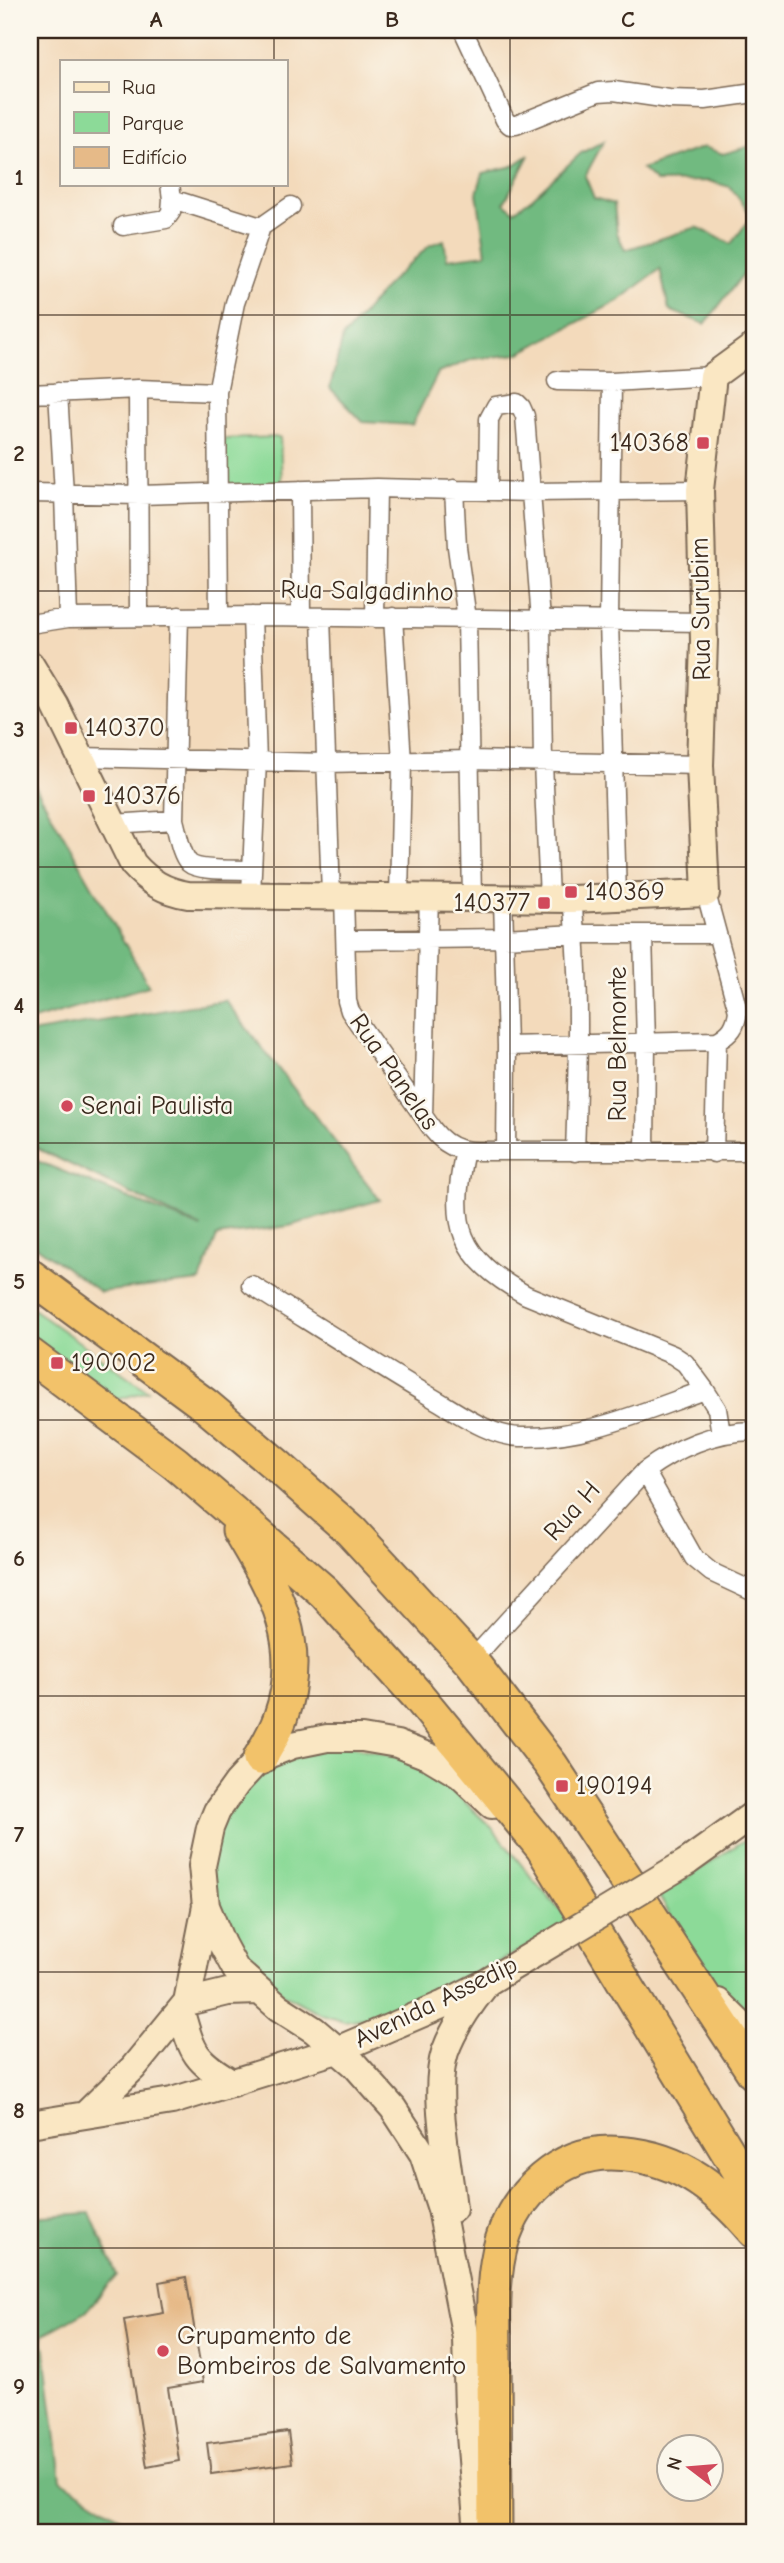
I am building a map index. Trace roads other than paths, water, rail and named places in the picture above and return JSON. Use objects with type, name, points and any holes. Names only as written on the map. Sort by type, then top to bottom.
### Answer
[{"type":"highway","points":[[30,1276],[205,1405],[280,1468],[351,1531],[471,1661],[551,1765],[754,2073]]},
{"type":"highway","points":[[30,1355],[223,1503],[324,1592],[418,1696],[542,1847],[754,2195]]},
{"type":"highway","points":[[223,1503],[266,1575],[281,1609],[289,1637],[289,1689],[279,1721],[260,1758]]},
{"type":"highway","points":[[495,2533],[494,2289],[501,2243],[512,2214],[536,2183],[564,2164],[598,2153],[636,2154],[667,2163],[700,2179],[735,2208],[754,2231]]},
{"type":"main road","points":[[713,376],[754,346]]},
{"type":"main road","name":"Rua Surubim","points":[[706,893],[701,765],[704,622],[700,491],[713,376]]},
{"type":"main road","points":[[30,664],[55,705],[133,864],[146,879],[172,893],[188,895],[251,882],[337,896],[560,899],[706,893]]},
{"type":"main road","points":[[478,2533],[468,2410],[466,2338],[441,2208],[423,2154],[373,2083],[314,2030],[258,1991],[236,1970],[206,1906],[202,1866],[210,1828],[217,1811],[237,1783],[260,1758],[293,1745],[327,1738],[362,1738],[397,1744],[430,1757],[460,1775],[542,1847]]},
{"type":"main road","name":"Avenida Assedip","points":[[30,2124],[172,2101],[337,2050],[442,2005],[489,1981],[687,1862],[754,1814]]},
{"type":"main road","points":[[206,1906],[184,2007],[191,2049],[198,2058],[233,2083]]},
{"type":"main road","points":[[692,1976],[754,2037]]},
{"type":"main road","points":[[460,2302],[441,2079],[444,2055],[464,2011],[489,1981]]},
{"type":"main road","points":[[86,2114],[133,2068],[184,2007],[228,1992],[258,1991]]},
{"type":"street","points":[[463,30],[505,120],[510,125],[516,125],[571,101],[606,91],[669,99],[705,100],[754,93]]},
{"type":"street","points":[[123,226],[164,221],[169,217],[171,191],[261,226]]},
{"type":"street","points":[[219,616],[217,392],[235,303],[261,226],[290,206]]},
{"type":"street","points":[[557,381],[612,382],[713,376]]},
{"type":"street","points":[[612,382],[608,621],[618,897]]},
{"type":"street","points":[[30,394],[138,389],[217,392]]},
{"type":"street","points":[[138,389],[139,617]]},
{"type":"street","points":[[58,393],[68,618]]},
{"type":"street","points":[[488,490],[489,419],[496,406],[513,403],[521,407],[525,416],[533,492],[541,620],[543,763],[560,899],[576,934],[579,1043],[575,1152]]},
{"type":"street","points":[[30,493],[140,495],[377,488],[609,493],[700,491]]},
{"type":"street","points":[[377,488],[384,618],[402,762],[399,896]]},
{"type":"street","points":[[454,489],[457,547],[467,619],[472,899]]},
{"type":"street","points":[[300,490],[301,616]]},
{"type":"street","points":[[180,616],[174,820],[184,852],[193,865],[251,882],[257,761],[253,616]]},
{"type":"street","name":"Rua Salgadinho","points":[[30,624],[68,618],[180,616],[704,622]]},
{"type":"street","name":"Rua Panelas","points":[[321,617],[326,763],[337,896],[347,940],[347,1001],[354,1021],[443,1143],[465,1150],[714,1153],[754,1151]]},
{"type":"street","points":[[80,757],[326,763],[470,760],[701,765]]},
{"type":"street","points":[[114,824],[174,820]]},
{"type":"street","points":[[507,1046],[717,1041],[731,1032],[737,1024],[738,1011],[706,893]]},
{"type":"street","points":[[423,1115],[429,896]]},
{"type":"street","points":[[503,899],[507,1046],[506,1151]]},
{"type":"street","points":[[347,940],[504,938],[576,934],[716,934]]},
{"type":"street","name":"Rua Belmonte","points":[[643,935],[645,1152]]},
{"type":"street","points":[[714,1153],[717,1041]]},
{"type":"street","points":[[465,1150],[459,1188],[461,1230],[469,1250],[481,1265],[504,1283],[526,1295],[673,1355],[685,1363],[717,1409],[737,1432]]},
{"type":"street","points":[[251,1285],[401,1379],[467,1418],[504,1436],[543,1437],[571,1434],[705,1390]]},
{"type":"street","name":"Rua H","points":[[471,1661],[645,1471],[665,1456],[737,1432]]},
{"type":"street","points":[[645,1471],[694,1558],[711,1572],[754,1592]]},
{"type":"place","name":"140368","points":[[703,443]]},
{"type":"place","name":"140370","points":[[71,728]]},
{"type":"place","name":"140376","points":[[89,796]]},
{"type":"place","name":"140369","points":[[571,892]]},
{"type":"place","name":"140377","points":[[544,903]]},
{"type":"place","name":"Senai Paulista","points":[[67,1106]]},
{"type":"place","name":"190002","points":[[57,1363]]},
{"type":"place","name":"190194","points":[[562,1786]]},
{"type":"place","name":"Grupamento de Bombeiros de Salvamento","points":[[163,2351]]}]
